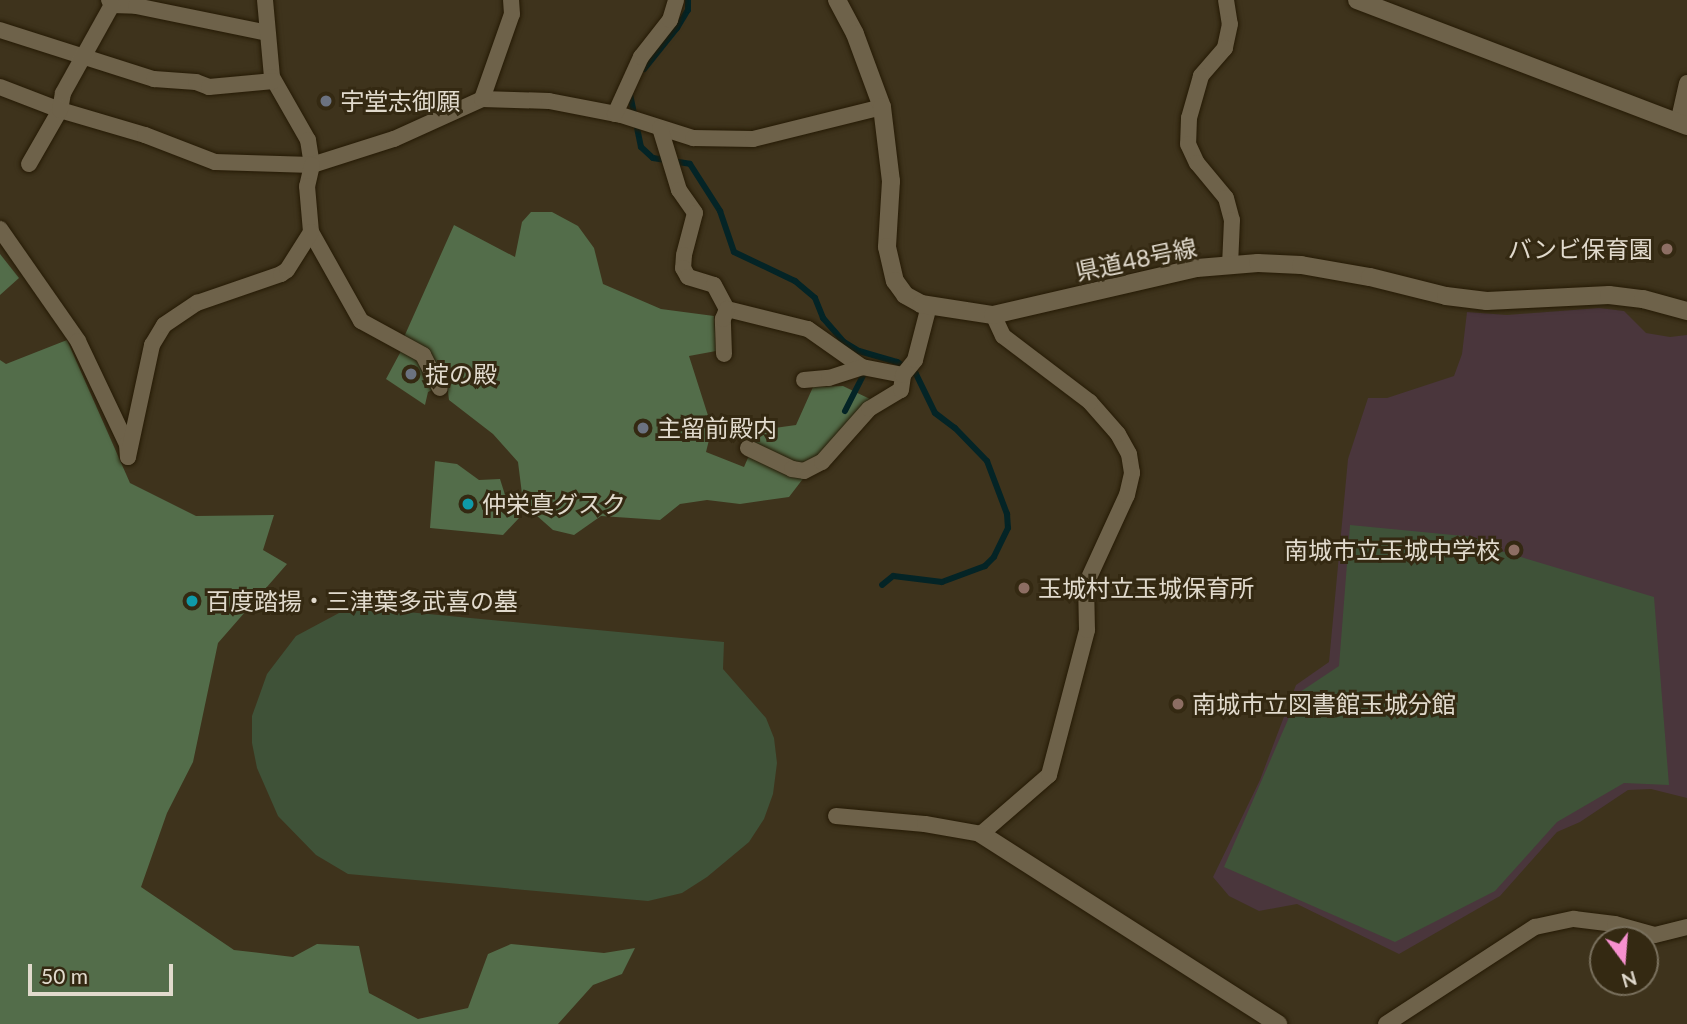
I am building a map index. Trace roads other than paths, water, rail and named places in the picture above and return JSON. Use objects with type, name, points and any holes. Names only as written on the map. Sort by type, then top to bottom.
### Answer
[{"type":"main road","name":"県道48号線","points":[[836,0],[855,34],[882,107],[891,181],[887,247],[895,281],[905,295],[929,306],[993,314],[1197,268],[1301,265],[1370,277],[1446,296],[1487,302],[1609,295],[1643,299],[1687,311]]},
{"type":"main road","points":[[1357,0],[1683,124]]},
{"type":"main road","points":[[981,834],[1278,1024]]},
{"type":"street","points":[[265,0],[274,81],[308,140],[312,165],[307,186],[311,232],[361,321],[423,355],[440,388]]},
{"type":"street","points":[[482,99],[512,14],[511,0]]},
{"type":"street","points":[[618,114],[641,57],[670,20],[676,0]]},
{"type":"street","points":[[1226,0],[1230,24],[1225,48],[1201,76],[1189,118],[1188,144],[1197,163],[1226,198],[1233,220],[1230,265]]},
{"type":"street","points":[[29,164],[60,110],[63,93],[85,59],[111,3],[267,33]]},
{"type":"street","points":[[0,30],[154,79],[196,82],[209,87],[274,81]]},
{"type":"street","points":[[1683,124],[1687,83]]},
{"type":"street","points":[[0,87],[60,110],[145,135],[215,162],[312,165],[394,139],[482,99],[549,102],[618,114],[693,138],[753,139],[882,107]]},
{"type":"street","points":[[654,125],[666,147],[679,190],[695,213],[683,268],[688,277],[714,285],[727,309],[808,329],[862,367],[903,375]]},
{"type":"street","points":[[0,229],[78,341],[127,444],[128,457],[152,345],[164,325],[197,303],[287,270],[311,232]]},
{"type":"street","points":[[748,448],[792,469],[804,471],[822,462],[869,409],[901,390],[903,375],[915,360],[929,306]]},
{"type":"street","points":[[724,354],[723,319],[727,309]]},
{"type":"street","points":[[836,816],[925,824],[981,834],[1049,775],[1087,630],[1086,584],[1127,495],[1132,472],[1129,454],[1118,434],[1097,410],[1003,336],[993,314]]},
{"type":"street","points":[[804,380],[829,379],[862,367]]},
{"type":"street","points":[[1386,1024],[1535,927],[1574,919],[1615,924],[1655,935],[1687,926]]},
{"type":"waterway","points":[[644,69],[677,28],[688,10],[688,0]]},
{"type":"waterway","points":[[630,94],[641,147],[653,158],[690,164],[720,211],[734,252],[795,281],[815,298],[823,318],[844,342],[859,351],[897,362],[916,374],[935,413],[955,428],[987,461],[1007,514],[1008,528],[994,557],[985,566],[942,582],[893,576],[882,585]]},
{"type":"waterway","points":[[845,411],[863,376]]},
{"type":"place","name":"宇堂志御願","points":[[326,101]]},
{"type":"place","name":"バンビ保育園","points":[[1667,249]]},
{"type":"place","name":"掟の殿","points":[[411,374]]},
{"type":"place","name":"主留前殿内","points":[[643,428]]},
{"type":"place","name":"仲栄真グスク","points":[[468,504]]},
{"type":"place","name":"南城市立玉城中学校","points":[[1514,550]]},
{"type":"place","name":"玉城村立玉城保育所","points":[[1024,588]]},
{"type":"place","name":"百度踏揚・三津葉多武喜の墓","points":[[192,601]]},
{"type":"place","name":"南城市立図書館玉城分館","points":[[1178,704]]}]
